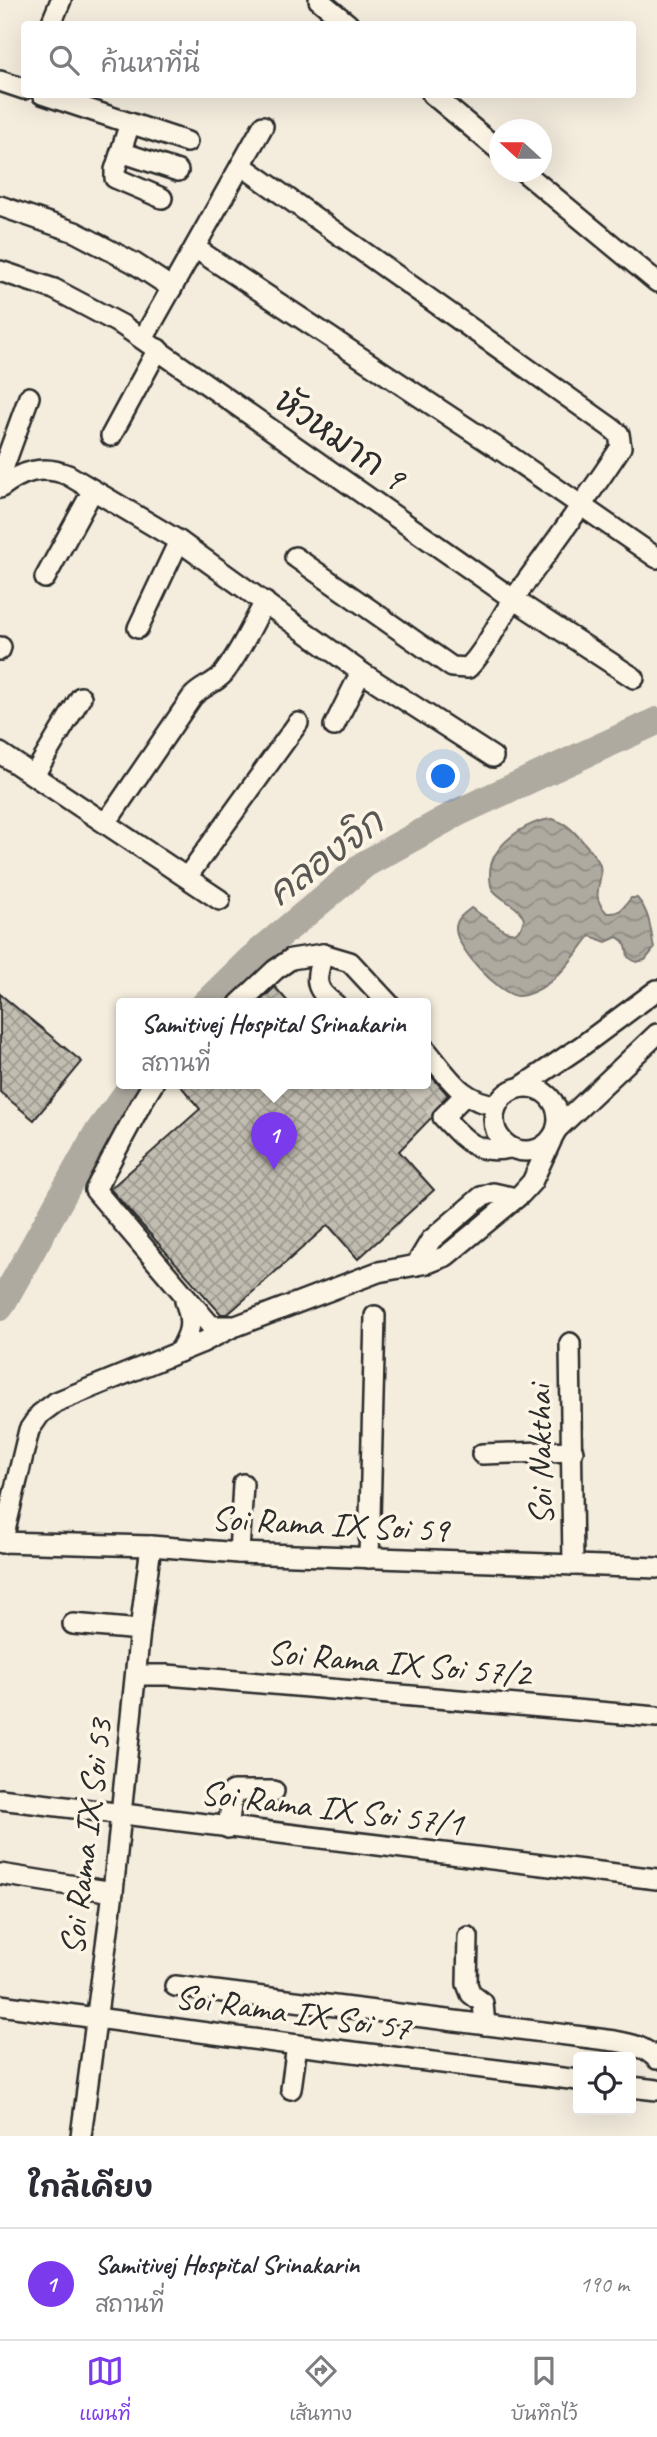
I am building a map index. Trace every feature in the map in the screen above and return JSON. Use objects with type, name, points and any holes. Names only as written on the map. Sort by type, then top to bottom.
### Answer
[{"type":"street","points":[[52,21],[61,0]]},
{"type":"street","points":[[319,0],[344,21]]},
{"type":"street","points":[[0,81],[21,88]]},
{"type":"street","points":[[54,98],[187,142]]},
{"type":"street","points":[[437,98],[489,142]]},
{"type":"street","points":[[130,123],[115,178],[162,198]]},
{"type":"street","points":[[111,436],[172,288],[263,126]]},
{"type":"street","points":[[121,152],[178,171]]},
{"type":"street","points":[[241,165],[619,434],[621,447],[582,506],[513,600],[478,658],[468,668],[460,670],[452,667],[295,557]]},
{"type":"street","points":[[536,182],[657,282]]},
{"type":"street","points":[[0,206],[75,232],[134,263],[172,288]]},
{"type":"street","points":[[195,248],[657,558]]},
{"type":"street","name":"หัวหมาก 9","points":[[0,271],[54,289],[122,325],[513,600],[634,678]]},
{"type":"street","points":[[0,477],[29,397]]},
{"type":"street","points":[[0,488],[31,470],[56,470],[93,490],[179,541],[361,672],[493,757]]},
{"type":"street","points":[[45,578],[93,490]]},
{"type":"street","points":[[138,628],[179,541]]},
{"type":"street","points":[[106,824],[192,697],[199,689],[222,676],[265,602]]},
{"type":"street","points":[[334,726],[361,672]]},
{"type":"street","points":[[34,775],[82,697]]},
{"type":"street","points":[[187,877],[298,723]]},
{"type":"street","points":[[0,753],[220,900]]},
{"type":"street","points":[[245,998],[291,959],[323,954],[350,962],[383,998]]},
{"type":"street","points":[[323,954],[317,973],[317,984],[319,990],[328,998]]},
{"type":"street","points":[[657,990],[583,1045],[503,1097],[494,1114],[497,1134],[510,1148],[521,1152],[542,1148],[657,1034]]},
{"type":"street","points":[[431,1055],[465,1095],[482,1104],[497,1105]]},
{"type":"street","points":[[1,1542],[29,1430],[40,1414],[57,1402],[236,1326],[378,1272],[446,1256],[516,1198],[532,1182],[554,1135],[557,1108],[551,1098],[542,1091],[521,1087]]},
{"type":"street","points":[[150,1089],[95,1190],[211,1326],[236,1326]]},
{"type":"street","points":[[465,1095],[443,1117],[473,1146],[492,1152],[510,1148]]},
{"type":"street","points":[[179,1352],[191,1323],[183,1295]]},
{"type":"street","points":[[369,1558],[375,1316]]},
{"type":"street","name":"Soi Nakthai","points":[[570,1343],[573,1565]]},
{"type":"street","points":[[482,1454],[572,1451]]},
{"type":"street","points":[[239,1553],[243,1485]]},
{"type":"street","name":"Soi Rama IX Soi 59","points":[[1,1542],[657,1568]]},
{"type":"street","name":"Soi Rama IX Soi 53","points":[[81,2136],[113,1892],[151,1546]]},
{"type":"street","points":[[73,1624],[140,1630]]},
{"type":"street","name":"Soi Rama IX Soi 57/2","points":[[136,1675],[167,1675],[657,1717]]},
{"type":"street","points":[[228,1828],[233,1791],[274,1791]]},
{"type":"street","name":"Soi Rama IX Soi 57/1","points":[[0,1799],[657,1879]]},
{"type":"street","points":[[0,1874],[113,1892]]},
{"type":"street","points":[[468,1937],[467,1984],[471,1994],[483,2003],[485,2025]]},
{"type":"street","points":[[175,1986],[635,2045],[650,2051],[657,2059]]},
{"type":"street","name":"Soi Rama IX Soi 57","points":[[0,2005],[573,2079]]},
{"type":"street","points":[[291,2089],[297,2045]]},
{"type":"street","points":[[636,2088],[657,2090]]},
{"type":"water","points":[[553,819],[573,831],[598,862],[601,873],[597,895],[607,913],[619,911],[631,898],[637,898],[645,909],[654,949],[645,960],[636,962],[628,957],[626,945],[617,937],[606,942],[590,936],[565,968],[550,982],[531,993],[517,996],[499,987],[470,958],[458,937],[456,925],[471,908],[505,931],[515,933],[521,928],[524,919],[522,914],[492,888],[491,864],[511,836],[532,824]]},
{"type":"building","points":[[275,987],[285,998],[263,998]]},
{"type":"building","points":[[0,994],[82,1062],[34,1120],[0,1092]]},
{"type":"building","points":[[431,1076],[448,1095],[434,1109],[431,1118],[399,1151],[434,1190],[358,1259],[328,1225],[228,1314],[221,1314],[110,1189],[200,1109],[183,1089],[431,1089]]},
{"type":"waterway","name":"คลองจิก","points":[[211,998],[250,960],[365,864],[459,812],[657,721]]},
{"type":"waterway","name":"คลองจิก","points":[[0,1307],[96,1135],[130,1089]]},
{"type":"tunnel","points":[[417,1089],[443,1117]]},
{"type":"place","name":"Samitivej Hospital Srinakarin","points":[[274,1170]]}]
